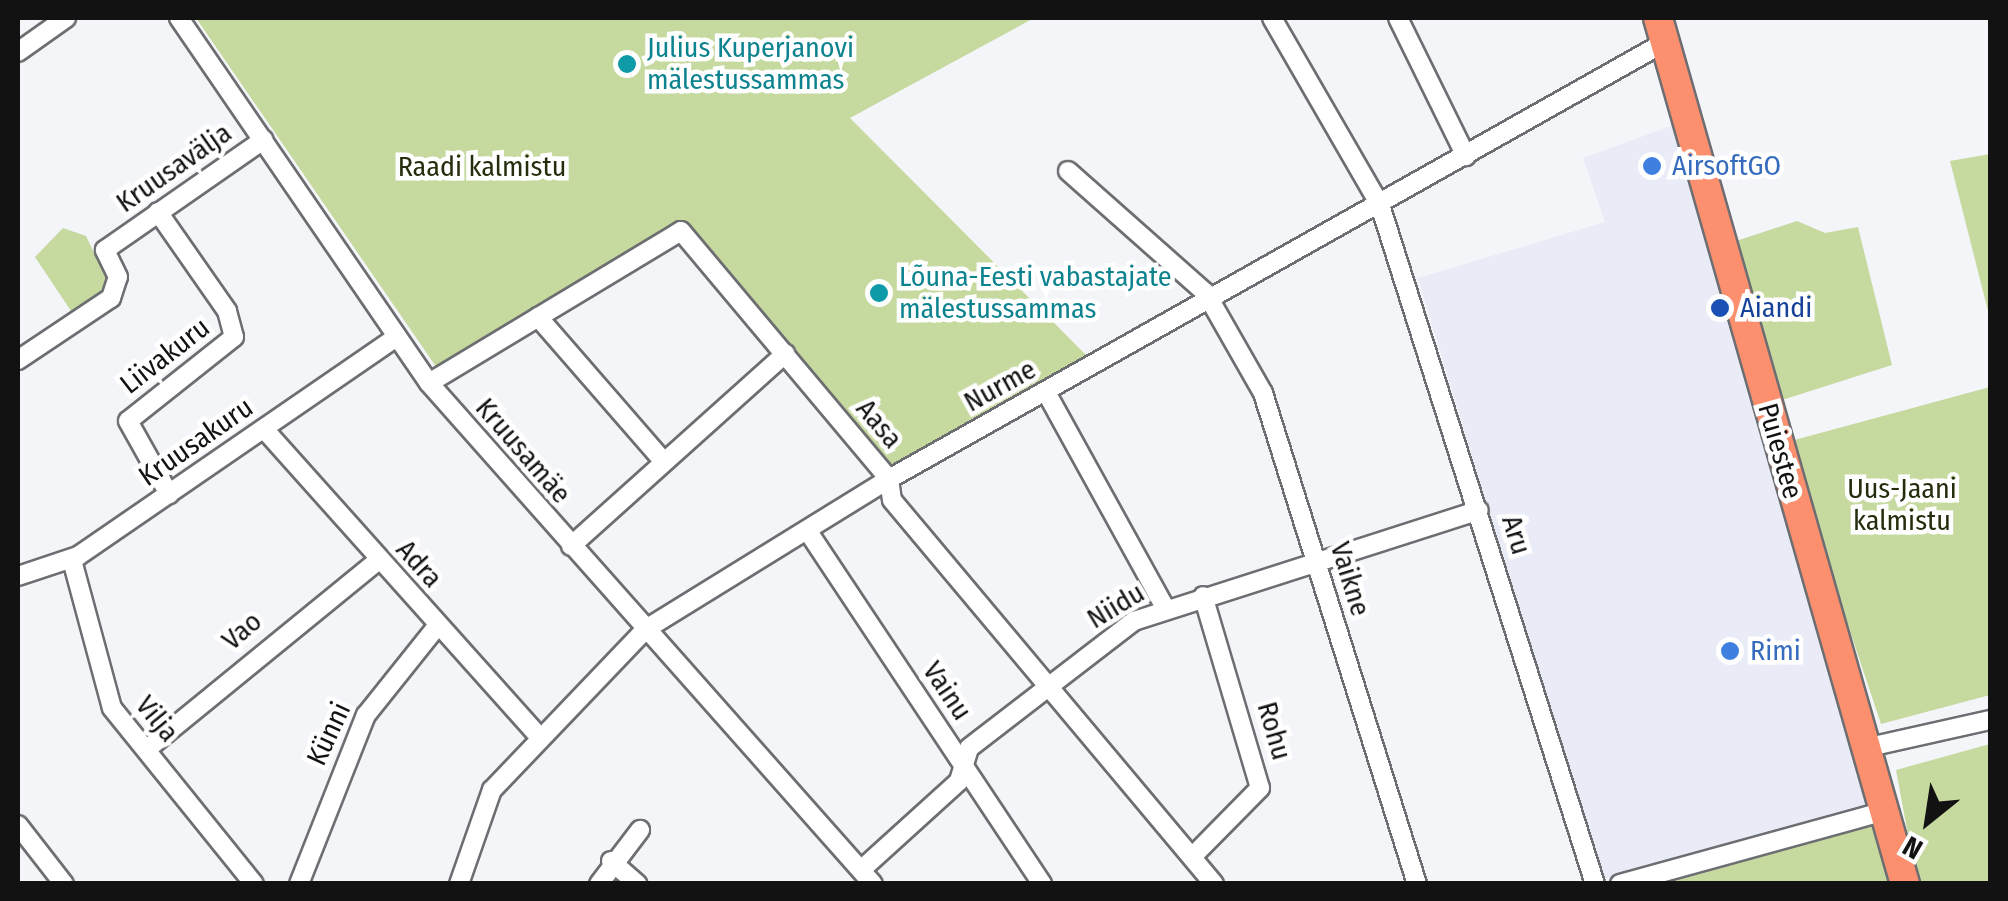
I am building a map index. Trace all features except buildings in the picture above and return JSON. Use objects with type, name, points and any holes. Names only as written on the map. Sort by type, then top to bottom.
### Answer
[{"type":"highway","name":"Puiestee","points":[[1662,29],[1906,884]]},
{"type":"street","points":[[18,52],[66,18]]},
{"type":"street","name":"Kruusamäe","points":[[179,18],[429,383],[867,877]]},
{"type":"street","name":"Aru","points":[[1272,18],[1380,204],[1595,884]]},
{"type":"street","points":[[1398,18],[1466,156]]},
{"type":"street","name":"Nurme","points":[[459,884],[492,790],[537,734],[646,629],[889,479],[1466,156],[1662,29]]},
{"type":"street","name":"Kruusavälja","points":[[18,360],[111,298],[118,277],[106,250],[263,140]]},
{"type":"street","name":"Vaikne","points":[[1068,171],[1211,300],[1263,393],[1416,884]]},
{"type":"street","name":"Liivakuru","points":[[158,212],[227,311],[234,337],[128,421],[169,494]]},
{"type":"street","name":"Aasa","points":[[429,383],[681,231],[889,479],[892,500],[1214,884]]},
{"type":"street","points":[[538,317],[663,461]]},
{"type":"street","name":"Kruusakuru","points":[[18,576],[72,560],[398,337]]},
{"type":"street","points":[[571,546],[785,354]]},
{"type":"street","points":[[1046,392],[1166,608]]},
{"type":"street","name":"Adra","points":[[264,429],[537,734]]},
{"type":"street","name":"Niidu","points":[[867,877],[964,766],[968,748],[1134,620],[1479,510]]},
{"type":"street","name":"Vainu","points":[[807,530],[1042,884]]},
{"type":"street","name":"Vilja","points":[[72,560],[112,708],[254,884]]},
{"type":"street","name":"Vao","points":[[146,749],[378,560]]},
{"type":"street","name":"Rohu","points":[[1192,857],[1260,788],[1203,596]]},
{"type":"street","name":"Künni","points":[[299,884],[366,715],[438,625]]},
{"type":"street","points":[[1869,747],[1990,720]]},
{"type":"street","points":[[1620,884],[1888,810]]},
{"type":"street","points":[[18,825],[60,882]]},
{"type":"street","points":[[600,884],[611,861],[640,830]]},
{"type":"street","points":[[611,861],[637,884]]},
{"type":"shaded area","points":[[1682,122],[1877,804],[1600,880],[1418,278],[1605,222],[1583,158]]},
{"type":"green space","name":"Raadi kalmistu","points":[[196,18],[1034,18],[850,118],[1090,359],[892,471],[680,221],[437,368]]},
{"type":"green space","points":[[1990,154],[1990,319],[1950,161]]},
{"type":"green space","points":[[1797,221],[1825,233],[1858,227],[1892,365],[1779,401],[1733,242]]},
{"type":"green space","points":[[63,228],[86,236],[111,288],[73,314],[35,257]]},
{"type":"green space","name":"Uus-Jaani kalmistu","points":[[1990,387],[1990,695],[1881,724],[1787,442]]},
{"type":"green space","points":[[1990,744],[1990,883],[1917,883],[1896,770]]},
{"type":"green space","points":[[1879,823],[1893,884],[1663,884]]},
{"type":"place","name":"Julius Kuperjanovi mälestussammas","points":[[627,64]]},
{"type":"place","name":"AirsoftGO","points":[[1652,166]]},
{"type":"place","name":"Lõuna-Eesti vabastajate mälestussammas","points":[[879,293]]},
{"type":"place","name":"Aiandi","points":[[1720,308]]},
{"type":"place","name":"Rimi","points":[[1730,651]]}]
